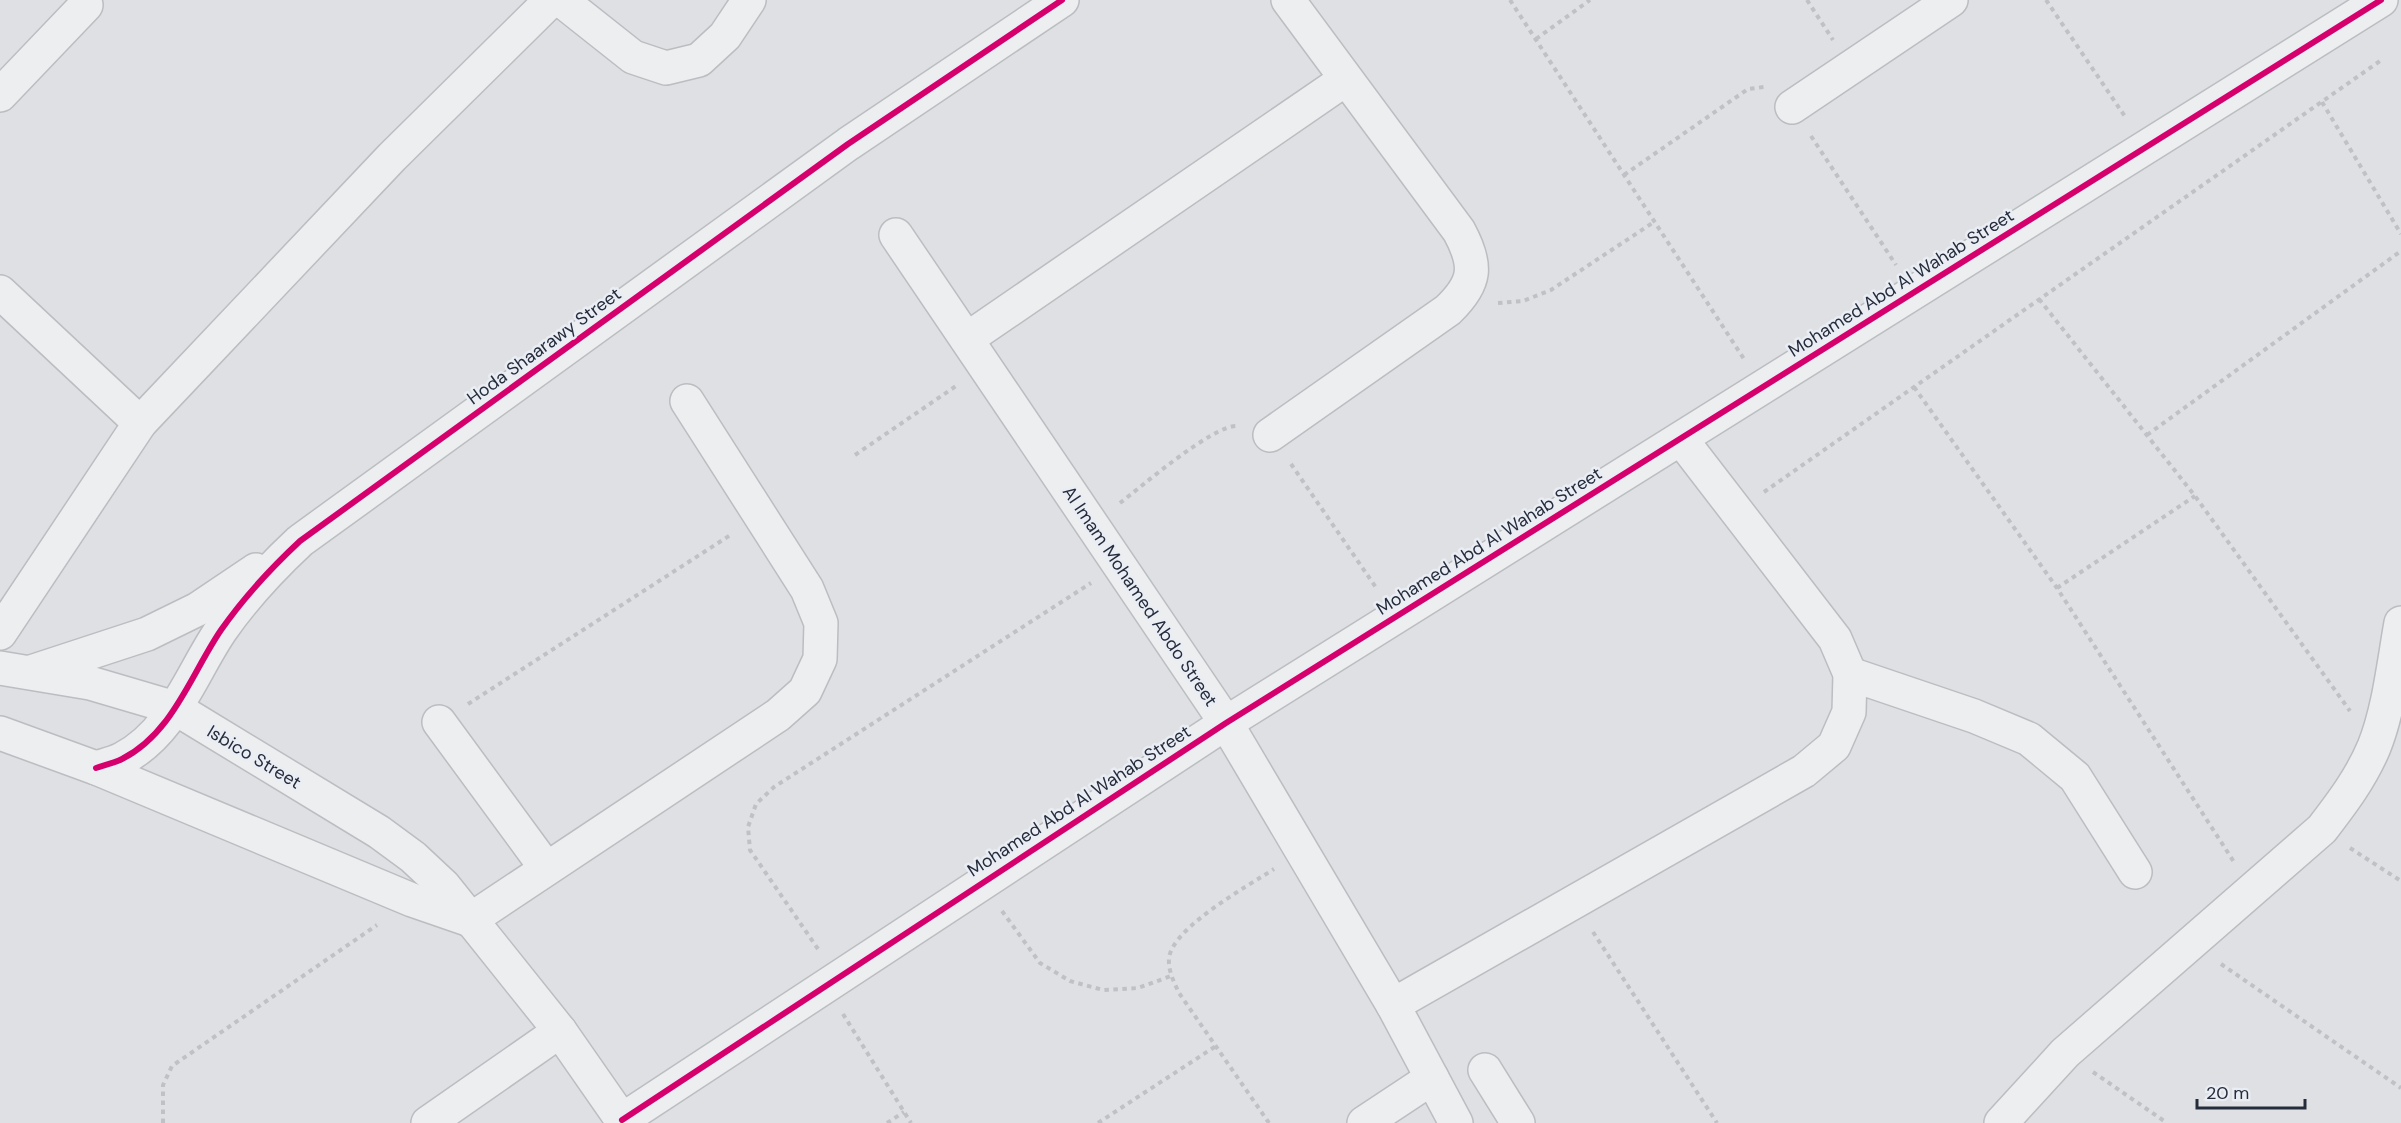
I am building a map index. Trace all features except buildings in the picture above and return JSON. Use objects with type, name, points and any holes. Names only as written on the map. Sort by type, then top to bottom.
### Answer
[{"type":"street","points":[[0,633],[140,423],[392,157],[551,0]]},
{"type":"street","points":[[561,0],[633,57],[666,68],[699,60],[725,36],[749,0]]},
{"type":"street","name":"Hoda Shaarawy Street","points":[[96,768],[121,759],[139,748],[158,729],[175,708],[220,632],[250,590],[300,542],[848,144],[1062,0]]},
{"type":"street","points":[[1270,435],[1448,310],[1464,294],[1472,273],[1470,251],[1465,241],[1288,0]]},
{"type":"street","points":[[1792,107],[1951,0]]},
{"type":"street","name":"Mohamed Abd Al Wahab Street","points":[[623,1122],[832,981],[1226,723],[2381,0]]},
{"type":"street","points":[[0,95],[86,5]]},
{"type":"street","points":[[967,339],[1346,79]]},
{"type":"street","name":"Al Imam Mohamed Abdo Street","points":[[896,236],[1226,723],[1393,1005],[1456,1123]]},
{"type":"street","points":[[0,292],[140,423]]},
{"type":"street","points":[[0,733],[96,768],[412,900],[470,920],[778,715],[805,691],[820,659],[821,623],[807,590],[687,401]]},
{"type":"street","points":[[1393,1005],[1804,771],[1834,746],[1849,712],[1850,674],[1835,639],[1681,439]]},
{"type":"street","points":[[14,670],[147,634],[198,609],[300,542]]},
{"type":"street","points":[[2001,1123],[2066,1053],[2322,830],[2352,790],[2375,746],[2401,623]]},
{"type":"street","name":"Isbico Street","points":[[14,670],[90,683],[175,708],[379,832],[444,886],[560,1031],[623,1122]]},
{"type":"street","points":[[1850,674],[1974,716],[2029,739],[2074,777],[2135,872]]},
{"type":"street","points":[[439,722],[546,868]]},
{"type":"street","points":[[428,1123],[560,1031]]},
{"type":"street","points":[[1485,1070],[1518,1123]]},
{"type":"street","points":[[1364,1123],[1432,1078]]},
{"type":"path","points":[[1510,0],[1762,388]]},
{"type":"path","points":[[1536,39],[1590,0]]},
{"type":"path","points":[[1807,0],[1851,68]]},
{"type":"path","points":[[2046,0],[2146,148]]},
{"type":"path","points":[[1737,512],[2380,61]]},
{"type":"path","points":[[1624,175],[1748,89],[1761,86],[1774,88],[1785,96],[1914,293]]},
{"type":"path","points":[[2322,102],[2401,234]]},
{"type":"path","points":[[1464,294],[1493,303],[1523,302],[1551,290],[1654,222]]},
{"type":"path","points":[[2147,435],[2401,251]]},
{"type":"path","points":[[2039,299],[2195,496],[2375,746]]},
{"type":"path","points":[[855,455],[985,366]]},
{"type":"path","points":[[1914,387],[2057,588],[2252,890]]},
{"type":"path","points":[[1092,524],[1211,435],[1230,425],[1251,426],[1270,435],[1396,616]]},
{"type":"path","points":[[2057,588],[2195,496]]},
{"type":"path","points":[[439,722],[760,516]]},
{"type":"path","points":[[911,1123],[832,981],[750,850],[748,826],[756,804],[783,781],[1119,565]]},
{"type":"path","points":[[2322,830],[2401,881]]},
{"type":"path","points":[[1269,1123],[1179,993],[1171,976],[1169,957],[1177,938],[1184,932],[1302,850]]},
{"type":"path","points":[[981,883],[1040,963],[1070,981],[1103,990],[1138,988],[1171,976]]},
{"type":"path","points":[[163,1123],[162,1085],[172,1066],[412,900]]},
{"type":"path","points":[[1574,902],[1717,1123]]},
{"type":"path","points":[[2192,943],[2401,1088]]},
{"type":"path","points":[[1098,1123],[1216,1046]]},
{"type":"path","points":[[2066,1053],[2167,1123]]},
{"type":"path","points":[[887,1123],[904,1112]]},
{"type":"cycle path","points":[[96,768],[122,759],[140,748],[155,734],[179,701],[210,647],[230,618],[258,584],[300,541],[848,144],[1062,0]]},
{"type":"cycle path","points":[[622,1120],[1226,723],[2381,0]]}]
